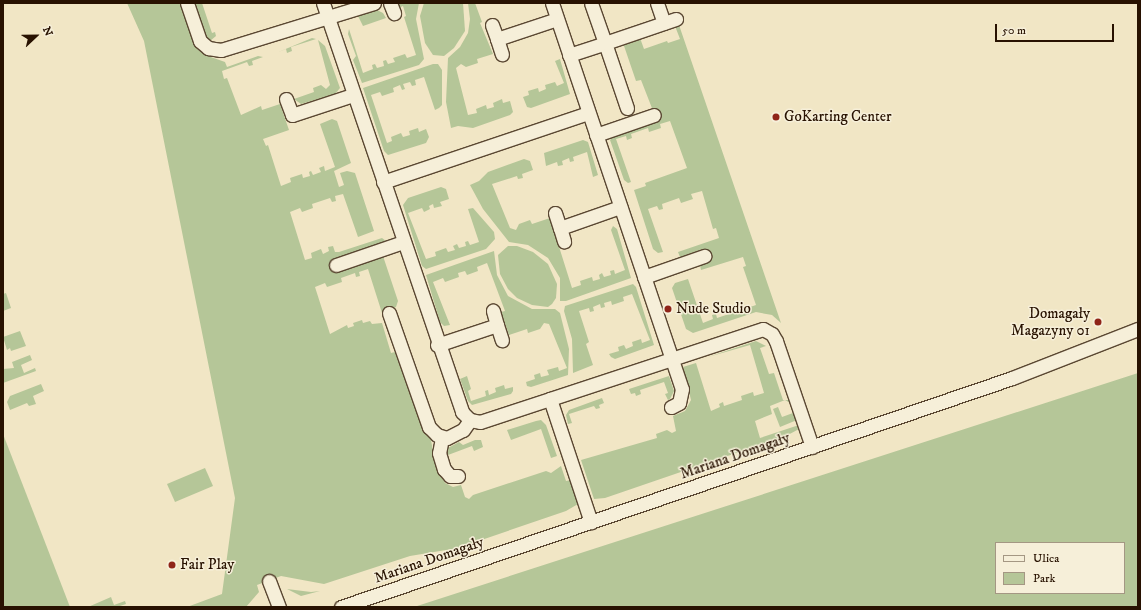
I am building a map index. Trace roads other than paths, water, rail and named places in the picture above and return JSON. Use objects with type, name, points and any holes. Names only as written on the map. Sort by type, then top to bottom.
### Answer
[{"type":"street","points":[[187,3],[200,41],[208,48],[216,50],[226,49],[374,3]]},
{"type":"street","points":[[323,3],[437,345],[460,409],[470,420],[483,421],[754,330],[767,330],[777,344],[812,447]]},
{"type":"street","points":[[552,3],[671,357],[682,394],[679,403],[671,408]]},
{"type":"street","points":[[591,3],[627,108]]},
{"type":"street","points":[[569,55],[670,21],[658,3]]},
{"type":"street","points":[[497,39],[557,19]]},
{"type":"street","points":[[492,25],[502,54]]},
{"type":"street","points":[[286,99],[292,115],[353,95]]},
{"type":"street","points":[[383,182],[588,113]]},
{"type":"street","points":[[596,135],[654,115]]},
{"type":"street","points":[[560,228],[620,207]]},
{"type":"street","points":[[555,213],[564,241]]},
{"type":"street","points":[[336,265],[403,242]]},
{"type":"street","points":[[644,277],[704,256]]},
{"type":"street","points":[[493,311],[502,340]]},
{"type":"street","points":[[389,313],[429,427],[442,438]]},
{"type":"street","points":[[437,345],[497,325]]},
{"type":"street","name":"Mariana Domagały","points":[[341,607],[1012,378],[1138,329]]},
{"type":"street","points":[[550,399],[591,522]]},
{"type":"street","points":[[442,438],[456,435],[470,420]]},
{"type":"street","points":[[442,438],[439,453],[444,469],[450,476],[458,476]]},
{"type":"street","points":[[269,581],[279,607]]},
{"type":"place","name":"GoKarting Center","points":[[776,117]]},
{"type":"place","name":"Nude Studio","points":[[668,309]]},
{"type":"place","name":"Domagały Magazyny 01","points":[[1098,322]]},
{"type":"place","name":"Fair Play","points":[[172,565]]}]
